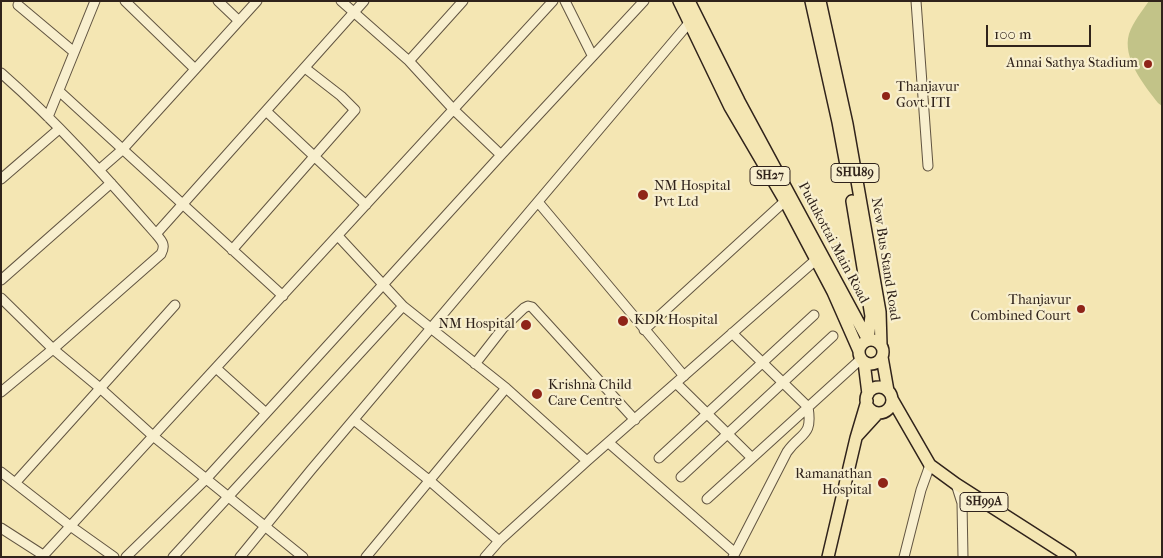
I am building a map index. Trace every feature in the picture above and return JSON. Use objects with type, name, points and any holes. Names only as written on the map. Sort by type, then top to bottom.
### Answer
[{"type":"main road","name":"SH27","points":[[679,1],[785,201],[819,257],[832,292],[862,357]]},
{"type":"main road","name":"Pudukottai Main Road","points":[[689,1],[735,104],[819,257],[868,340]]},
{"type":"main road","name":"New Bus Stand Road","points":[[810,1],[849,177],[870,316],[868,340]]},
{"type":"main road","name":"New Bus Stand Road","points":[[820,1],[847,124],[880,312],[882,351]]},
{"type":"main road","points":[[862,357],[868,363],[876,362],[882,351],[876,341],[868,340],[862,344],[862,357],[867,397],[871,410],[882,412]]},
{"type":"main road","name":"SHU89","points":[[882,351],[890,395]]},
{"type":"main road","points":[[828,557],[856,438],[867,397],[877,388],[890,395],[890,406],[856,438]]},
{"type":"main road","name":"SH99A","points":[[890,395],[930,465],[956,484],[1070,557]]},
{"type":"main road","name":"SH99A","points":[[882,412],[912,434]]},
{"type":"street","points":[[48,117],[95,1]]},
{"type":"street","points":[[125,1],[195,69]]},
{"type":"street","points":[[218,1],[239,20]]},
{"type":"street","points":[[99,170],[122,150],[257,1]]},
{"type":"street","points":[[342,1],[409,61],[454,110],[501,155]]},
{"type":"street","points":[[156,234],[364,1]]},
{"type":"street","points":[[409,61],[463,1]]},
{"type":"street","points":[[1,528],[43,556],[69,525],[154,436],[553,1]]},
{"type":"street","points":[[564,1],[592,55]]},
{"type":"street","points":[[126,557],[206,478],[592,55],[644,1]]},
{"type":"street","points":[[916,1],[928,166]]},
{"type":"street","points":[[18,2],[74,52]]},
{"type":"street","points":[[240,557],[689,23]]},
{"type":"street","points":[[232,250],[355,110],[341,96],[305,68]]},
{"type":"street","points":[[1,392],[53,350],[161,254],[164,248],[163,243],[156,234],[99,170],[48,117],[2,75]]},
{"type":"street","points":[[58,91],[282,296]]},
{"type":"street","points":[[266,111],[366,205]]},
{"type":"street","points":[[1,179],[59,129]]},
{"type":"street","points":[[1,280],[111,183]]},
{"type":"street","points":[[644,330],[785,201]]},
{"type":"street","points":[[538,202],[572,240],[644,330],[684,376]]},
{"type":"street","points":[[338,236],[403,306],[506,388],[587,461]]},
{"type":"street","points":[[485,557],[499,541],[587,461],[819,257]]},
{"type":"street","points":[[1,298],[53,350],[100,388],[154,436],[303,557]]},
{"type":"street","points":[[15,483],[175,305]]},
{"type":"street","points":[[173,557],[403,306]]},
{"type":"street","points":[[475,364],[503,328],[524,308],[532,307],[635,420]]},
{"type":"street","points":[[659,458],[814,314]]},
{"type":"street","points":[[608,443],[734,555],[787,452],[809,428],[810,421],[808,407],[732,333]]},
{"type":"street","points":[[681,477],[833,336]]},
{"type":"street","points":[[707,499],[862,357]]},
{"type":"street","points":[[216,368],[266,413]]},
{"type":"street","points":[[676,383],[752,458]]},
{"type":"street","points":[[366,557],[506,388]]},
{"type":"street","points":[[354,420],[430,481],[499,541]]},
{"type":"street","points":[[904,557],[921,490],[930,465]]},
{"type":"street","points":[[1,472],[114,557]]},
{"type":"street","points":[[956,484],[962,503],[963,557]]},
{"type":"green space","name":"Annai Sathya Stadium","points":[[1149,1],[1162,1],[1162,106],[1141,80],[1131,62],[1129,52],[1129,34]]},
{"type":"place","name":"Annai Sathya Stadium","points":[[1148,64]]},
{"type":"place","name":"Thanjavur Govt. ITI","points":[[886,96]]},
{"type":"place","name":"NM Hospital Pvt Ltd","points":[[643,195]]},
{"type":"place","name":"Thanjavur Combined Court","points":[[1081,309]]},
{"type":"place","name":"KDR Hospital","points":[[623,321]]},
{"type":"place","name":"NM Hospital","points":[[526,325]]},
{"type":"place","name":"Krishna Child Care Centre","points":[[537,394]]},
{"type":"place","name":"Ramanathan Hospital","points":[[883,483]]}]
